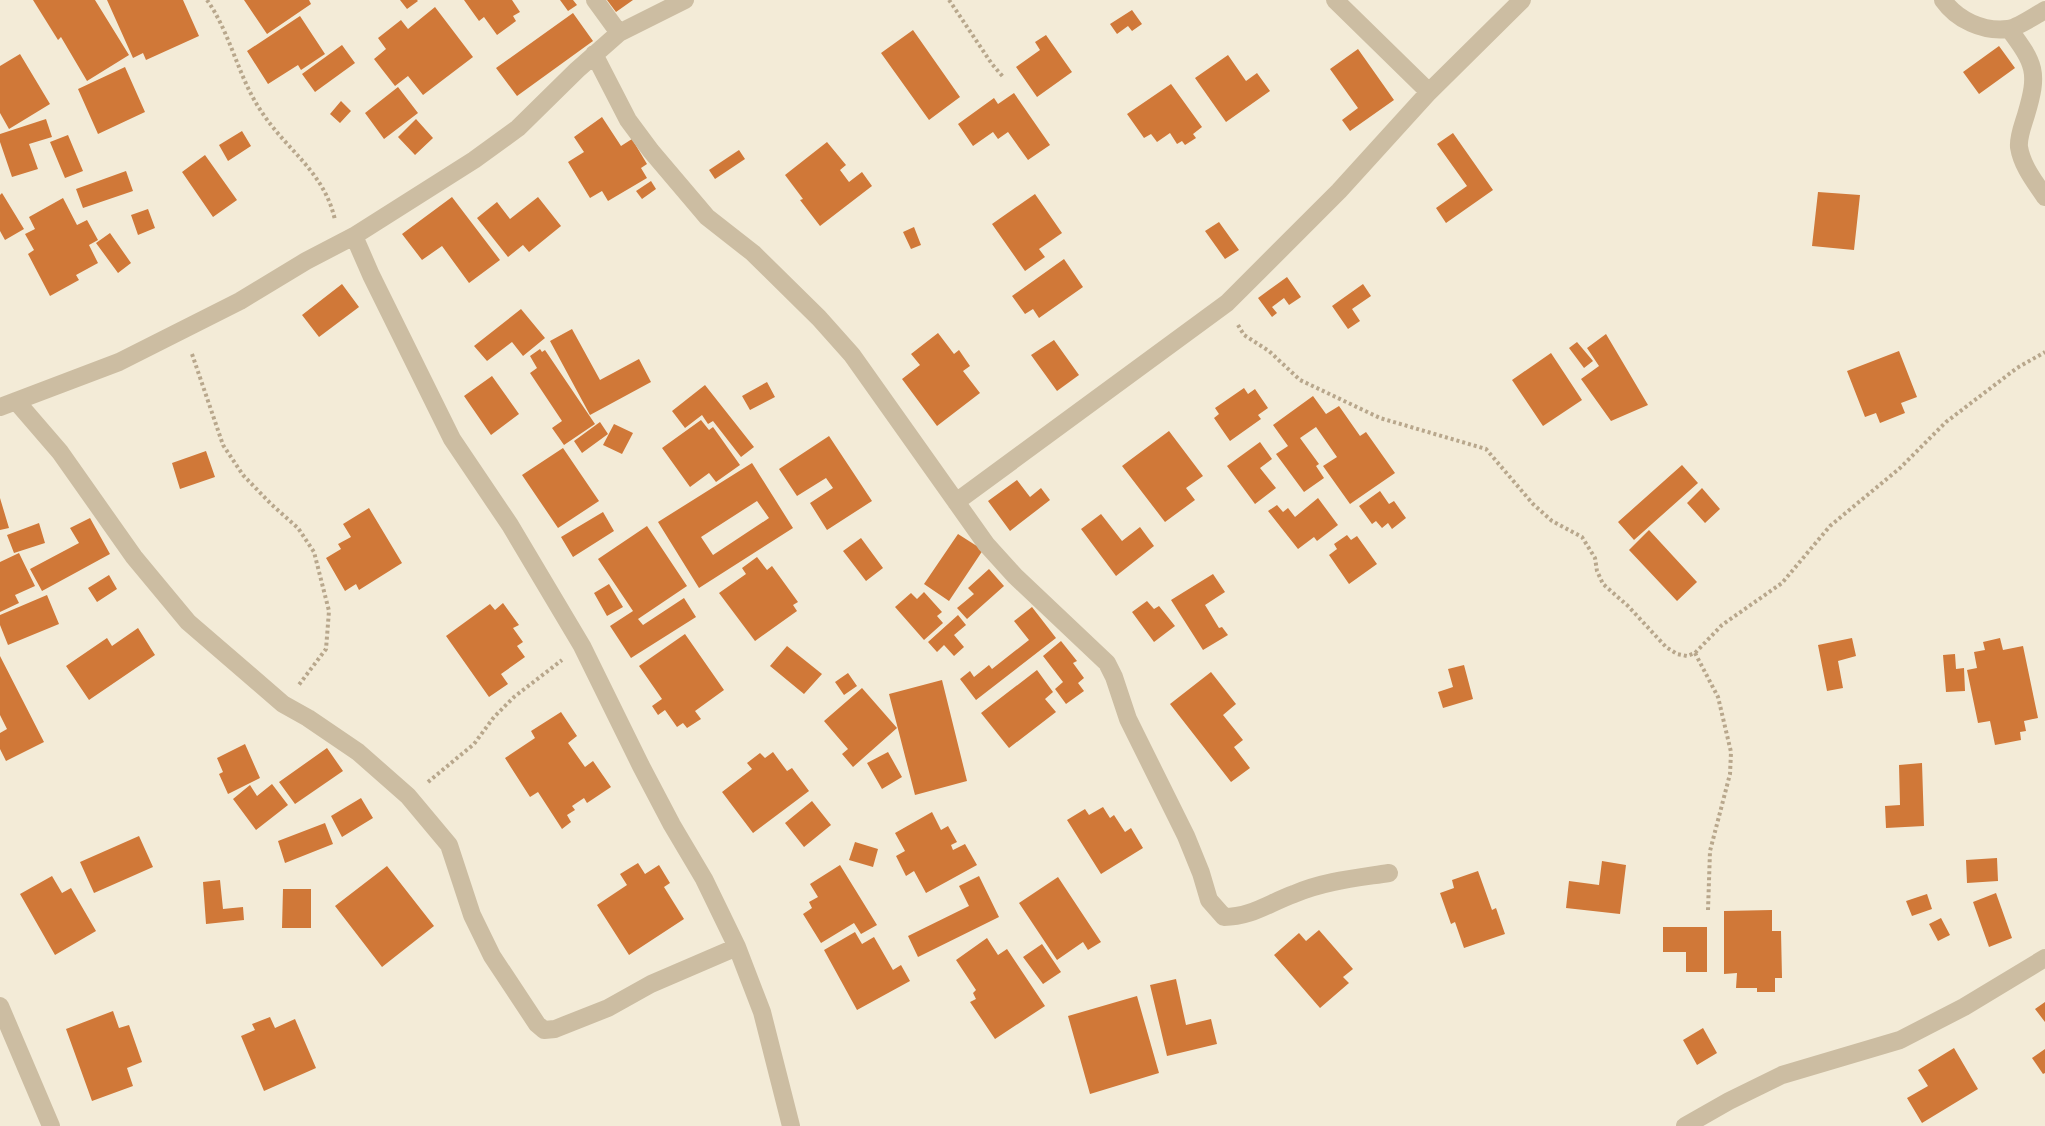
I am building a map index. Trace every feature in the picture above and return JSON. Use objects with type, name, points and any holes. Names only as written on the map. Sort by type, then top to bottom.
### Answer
[{"type":"street","points":[[594,0],[619,33]]},
{"type":"street","points":[[685,0],[619,33],[594,54],[518,128],[474,160],[347,239],[186,330],[119,362],[8,404],[60,452],[134,557],[188,622],[283,704],[358,752],[408,796],[449,845],[472,915],[492,957],[537,1024],[544,1030],[555,1029],[608,1008],[651,984],[737,947]]},
{"type":"street","points":[[1335,0],[1429,92]]},
{"type":"street","points":[[956,502],[1227,303],[1339,191],[1429,92],[1522,0]]},
{"type":"street","points":[[1943,0],[1950,11],[1975,26],[2009,29],[2045,10]]},
{"type":"street","points":[[2009,29],[2028,55],[2034,75],[2032,97],[2019,146],[2025,167],[2045,197]]},
{"type":"street","points":[[594,54],[628,120],[651,151],[707,217],[753,253],[819,318],[845,348],[986,544],[1015,576],[1107,663],[1114,676],[1128,720],[1186,836],[1209,900],[1224,917],[1250,914],[1294,893],[1336,881],[1389,873]]},
{"type":"street","points":[[347,239],[371,275],[453,439],[510,525],[582,646],[646,776],[704,879],[737,947],[762,1012],[790,1126]]},
{"type":"street","points":[[1685,1126],[1728,1101],[1782,1076],[1900,1040],[1964,1007],[2045,958]]},
{"type":"street","points":[[0,1006],[51,1126]]},
{"type":"path","points":[[207,0],[218,15],[235,58],[260,110],[278,134],[314,173],[331,202],[347,239]]},
{"type":"path","points":[[949,0],[1004,78]]},
{"type":"path","points":[[1227,303],[1230,314],[1244,335],[1269,351],[1300,380],[1380,418],[1486,449],[1533,504],[1552,521],[1582,537],[1595,558],[1597,571],[1603,584],[1628,606],[1666,647],[1677,654],[1687,656],[1695,653],[1722,625],[1782,583],[1830,526],[1900,468],[1946,422],[2017,368],[2045,351]]},
{"type":"path","points":[[186,330],[195,364],[223,445],[243,475],[298,528],[314,552],[329,611],[326,649],[283,704]]},
{"type":"path","points":[[408,796],[474,744],[514,697],[582,646]]},
{"type":"path","points":[[1695,653],[1718,697],[1731,752],[1730,774],[1710,851],[1708,910]]},
{"type":"building","points":[[33,0],[95,0],[129,55],[87,81],[61,37],[58,40]]},
{"type":"building","points":[[107,0],[183,0],[199,36],[146,60],[143,53],[133,58]]},
{"type":"building","points":[[244,0],[309,0],[311,4],[267,34]]},
{"type":"building","points":[[400,0],[417,0],[418,1],[407,9]]},
{"type":"building","points":[[464,0],[512,0],[520,12],[513,16],[516,21],[497,35],[484,17],[479,21]]},
{"type":"building","points":[[560,0],[573,0],[577,5],[568,11]]},
{"type":"building","points":[[607,0],[633,0],[616,12]]},
{"type":"building","points":[[435,7],[473,57],[423,95],[408,76],[395,86],[374,59],[386,49],[378,38],[401,20],[408,29]]},
{"type":"building","points":[[1132,10],[1142,24],[1132,31],[1128,26],[1117,34],[1110,24]]},
{"type":"building","points":[[573,13],[593,41],[517,96],[496,68]]},
{"type":"building","points":[[300,16],[325,54],[301,70],[298,65],[268,84],[247,51]]},
{"type":"building","points":[[913,30],[960,97],[929,120],[881,53]]},
{"type":"building","points":[[1046,35],[1072,72],[1037,97],[1016,67],[1040,50],[1035,42]]},
{"type":"building","points":[[342,45],[355,63],[315,92],[302,74]]},
{"type":"building","points":[[1999,46],[2015,68],[1979,94],[1963,72]]},
{"type":"building","points":[[1358,49],[1394,100],[1350,131],[1342,120],[1358,108],[1330,69]]},
{"type":"building","points":[[20,54],[50,104],[9,129],[0,113],[0,66]]},
{"type":"building","points":[[1228,55],[1246,81],[1257,73],[1270,91],[1226,122],[1195,78]]},
{"type":"building","points":[[125,67],[145,112],[98,134],[78,89]]},
{"type":"building","points":[[1171,84],[1202,127],[1193,134],[1196,138],[1185,145],[1182,141],[1177,144],[1170,133],[1157,142],[1151,134],[1144,138],[1127,114]]},
{"type":"building","points":[[398,87],[418,113],[384,139],[365,113]]},
{"type":"building","points":[[1014,93],[1050,145],[1028,160],[1008,132],[998,139],[993,132],[973,146],[958,124],[994,98],[998,104]]},
{"type":"building","points":[[341,101],[351,111],[340,123],[330,114]]},
{"type":"building","points":[[602,117],[621,146],[632,139],[647,164],[641,168],[647,178],[608,201],[602,191],[590,198],[568,162],[584,152],[574,137]]},
{"type":"building","points":[[46,119],[52,137],[29,144],[38,169],[12,177],[0,142],[0,134]]},
{"type":"building","points":[[416,119],[433,138],[415,155],[398,137]]},
{"type":"building","points":[[242,131],[251,146],[228,161],[219,145]]},
{"type":"building","points":[[1453,133],[1493,190],[1446,223],[1436,208],[1467,186],[1437,144]]},
{"type":"building","points":[[68,135],[83,171],[65,178],[50,142]]},
{"type":"building","points":[[827,142],[846,165],[840,170],[849,182],[862,172],[872,186],[820,226],[785,175]]},
{"type":"building","points":[[739,150],[745,159],[715,179],[709,170]]},
{"type":"building","points":[[205,155],[237,200],[213,217],[182,172]]},
{"type":"building","points":[[126,171],[133,191],[83,208],[76,189]]},
{"type":"building","points":[[651,181],[656,189],[642,199],[636,191]]},
{"type":"building","points":[[1818,192],[1860,195],[1854,250],[1812,246]]},
{"type":"building","points":[[2,193],[24,229],[5,240],[0,231],[0,195]]},
{"type":"building","points":[[1035,194],[1062,233],[1039,249],[1045,257],[1025,271],[992,224]]},
{"type":"building","points":[[452,197],[500,260],[469,283],[442,246],[422,260],[402,234]]},
{"type":"building","points":[[538,197],[561,226],[529,252],[523,245],[508,257],[477,218],[497,202],[510,219]]},
{"type":"building","points":[[63,198],[77,225],[87,220],[98,240],[89,245],[98,263],[76,275],[79,280],[50,296],[28,254],[34,250],[25,234],[35,229],[29,217]]},
{"type":"building","points":[[148,209],[155,228],[138,235],[131,215]]},
{"type":"building","points":[[1219,222],[1239,250],[1225,259],[1205,231]]},
{"type":"building","points":[[914,227],[921,245],[911,249],[903,232]]},
{"type":"building","points":[[110,233],[131,263],[118,273],[96,243]]},
{"type":"building","points":[[1064,259],[1083,287],[1039,318],[1033,309],[1025,314],[1012,296]]},
{"type":"building","points":[[1287,277],[1301,297],[1289,305],[1284,298],[1272,307],[1277,313],[1272,317],[1258,298]]},
{"type":"building","points":[[342,284],[359,307],[319,337],[302,315]]},
{"type":"building","points":[[1363,284],[1371,296],[1352,309],[1360,321],[1348,329],[1332,306]]},
{"type":"building","points":[[521,309],[545,338],[523,356],[512,342],[487,361],[474,346]]},
{"type":"building","points":[[572,329],[600,380],[639,359],[651,382],[590,415],[550,341]]},
{"type":"building","points":[[938,333],[954,354],[959,350],[970,366],[963,371],[980,393],[937,426],[902,379],[920,365],[911,354]]},
{"type":"building","points":[[1606,334],[1648,405],[1611,421],[1581,379],[1599,366],[1587,348]]},
{"type":"building","points":[[1054,340],[1079,375],[1057,391],[1031,355]]},
{"type":"building","points":[[1577,342],[1593,361],[1584,368],[1569,348]]},
{"type":"building","points":[[540,349],[542,352],[545,350],[595,424],[564,445],[552,428],[562,421],[530,373],[537,368],[530,356]]},
{"type":"building","points":[[1899,351],[1917,397],[1901,403],[1905,413],[1880,423],[1876,413],[1865,417],[1847,371]]},
{"type":"building","points":[[1551,353],[1582,400],[1543,426],[1512,380]]},
{"type":"building","points":[[492,376],[519,414],[491,435],[464,396]]},
{"type":"building","points":[[767,382],[775,397],[750,410],[742,396]]},
{"type":"building","points":[[705,385],[754,447],[741,457],[713,421],[708,424],[702,415],[685,428],[672,411]]},
{"type":"building","points":[[1244,388],[1248,394],[1255,389],[1268,408],[1258,415],[1261,419],[1230,441],[1214,418],[1219,414],[1215,408]]},
{"type":"building","points":[[1313,396],[1326,414],[1339,406],[1360,436],[1366,432],[1395,473],[1350,504],[1323,466],[1337,457],[1316,427],[1300,438],[1319,464],[1316,466],[1324,478],[1304,492],[1276,454],[1288,446],[1273,425]]},
{"type":"building","points":[[701,420],[709,430],[713,427],[740,465],[716,482],[709,473],[690,487],[662,448]]},
{"type":"building","points":[[600,422],[608,434],[582,453],[574,441]]},
{"type":"building","points":[[614,424],[633,433],[622,454],[603,445]]},
{"type":"building","points":[[1169,431],[1203,476],[1186,488],[1195,500],[1165,522],[1122,466]]},
{"type":"building","points":[[829,436],[872,501],[827,530],[810,503],[833,488],[826,478],[797,496],[779,469]]},
{"type":"building","points":[[1260,442],[1272,459],[1260,468],[1276,488],[1255,504],[1227,466]]},
{"type":"building","points":[[563,448],[599,501],[558,528],[522,475]]},
{"type":"building","points":[[206,451],[215,477],[180,489],[172,463]]},
{"type":"building","points":[[752,463],[793,528],[699,588],[658,522]],"holes":[[[757,501],[769,518],[713,555],[701,537]]]},
{"type":"building","points":[[1682,465],[1698,483],[1634,540],[1618,522]]},
{"type":"building","points":[[1017,480],[1030,497],[1041,488],[1050,500],[1010,531],[988,501]]},
{"type":"building","points":[[1702,488],[1720,509],[1705,523],[1687,503]]},
{"type":"building","points":[[1380,491],[1389,504],[1394,501],[1406,518],[1392,529],[1388,523],[1382,528],[1376,521],[1372,524],[1359,506]]},
{"type":"building","points":[[0,498],[9,528],[0,530]]},
{"type":"building","points":[[1318,498],[1338,525],[1317,541],[1314,537],[1298,549],[1268,511],[1277,505],[1283,512],[1288,508],[1295,517]]},
{"type":"building","points":[[369,508],[402,563],[359,590],[356,584],[345,591],[326,558],[341,549],[338,544],[351,537],[343,524]]},
{"type":"building","points":[[603,512],[614,531],[573,557],[561,537]]},
{"type":"building","points":[[1101,514],[1122,541],[1140,527],[1154,546],[1116,576],[1081,529]]},
{"type":"building","points":[[90,518],[110,554],[42,591],[30,569],[79,543],[70,528]]},
{"type":"building","points":[[39,523],[45,543],[14,553],[7,535]]},
{"type":"building","points":[[647,526],[687,586],[638,619],[643,625],[684,598],[696,617],[631,658],[610,626],[633,611],[598,559]]},
{"type":"building","points":[[1649,530],[1697,582],[1677,601],[1629,550]]},
{"type":"building","points":[[958,534],[983,550],[949,601],[924,584]]},
{"type":"building","points":[[1347,535],[1351,540],[1357,536],[1377,564],[1349,584],[1329,555],[1337,549],[1334,544]]},
{"type":"building","points":[[861,538],[883,568],[866,581],[843,551]]},
{"type":"building","points":[[19,553],[35,586],[15,595],[19,603],[0,612],[0,562]]},
{"type":"building","points":[[757,557],[767,570],[772,566],[798,602],[793,605],[797,611],[755,641],[719,593],[746,574],[742,568]]},
{"type":"building","points":[[989,569],[1004,586],[967,619],[957,608],[974,594],[968,588]]},
{"type":"building","points":[[1213,574],[1225,592],[1205,605],[1219,628],[1222,627],[1228,635],[1203,650],[1171,600]]},
{"type":"building","points":[[109,575],[117,589],[97,602],[88,588]]},
{"type":"building","points":[[609,584],[623,607],[607,616],[594,593]]},
{"type":"building","points":[[924,592],[942,612],[937,616],[943,623],[924,640],[895,607],[911,593],[917,599]]},
{"type":"building","points":[[47,595],[59,624],[8,645],[0,625],[0,615]]},
{"type":"building","points":[[1147,601],[1154,609],[1159,606],[1175,626],[1154,642],[1132,612]]},
{"type":"building","points":[[503,603],[519,625],[513,628],[523,642],[517,646],[525,657],[501,674],[508,684],[489,697],[446,636],[490,604],[495,610]]},
{"type":"building","points":[[1032,607],[1056,638],[976,700],[960,679],[970,671],[974,677],[989,665],[992,669],[1029,640],[1014,621]]},
{"type":"building","points":[[958,615],[966,625],[954,635],[964,647],[954,656],[944,645],[937,652],[928,642]]},
{"type":"building","points":[[138,628],[155,655],[89,700],[66,666],[107,638],[112,646]]},
{"type":"building","points":[[685,634],[724,690],[695,711],[701,719],[687,728],[683,723],[677,727],[665,710],[658,715],[652,706],[662,699],[639,666]]},
{"type":"building","points":[[1852,638],[1856,656],[1838,661],[1843,688],[1827,691],[1818,645]]},
{"type":"building","points":[[2000,638],[2003,650],[2023,646],[2038,718],[2024,721],[2026,731],[2020,732],[2021,740],[1995,745],[1990,721],[1978,723],[1967,670],[1977,668],[1974,652],[1985,650],[1983,642]]},
{"type":"building","points":[[1061,641],[1077,661],[1073,663],[1084,678],[1078,683],[1084,691],[1066,704],[1055,689],[1063,682],[1043,656]]},
{"type":"building","points":[[787,646],[822,674],[804,694],[770,666]]},
{"type":"building","points":[[1955,654],[1956,669],[1964,668],[1965,691],[1946,692],[1943,655]]},
{"type":"building","points":[[0,656],[44,742],[6,761],[0,749],[0,733],[7,729],[0,715]]},
{"type":"building","points":[[1464,665],[1473,699],[1443,708],[1438,692],[1453,687],[1448,669]]},
{"type":"building","points":[[1037,670],[1053,692],[1045,699],[1056,712],[1009,748],[981,713]]},
{"type":"building","points":[[1211,672],[1236,704],[1223,715],[1243,740],[1234,747],[1250,768],[1231,782],[1170,704]]},
{"type":"building","points":[[848,673],[857,686],[844,695],[835,682]]},
{"type":"building","points":[[942,680],[967,781],[915,795],[889,694]]},
{"type":"building","points":[[862,688],[897,728],[853,767],[842,754],[848,749],[824,721]]},
{"type":"building","points":[[561,712],[577,736],[568,743],[585,767],[593,761],[611,787],[587,803],[584,798],[572,806],[575,810],[567,815],[571,822],[562,829],[538,792],[530,797],[505,758],[535,738],[531,731]]},
{"type":"building","points":[[245,744],[260,778],[228,794],[219,774],[223,772],[217,758]]},
{"type":"building","points":[[327,748],[343,771],[295,804],[279,782]]},
{"type":"building","points":[[773,752],[787,771],[792,768],[809,791],[753,833],[722,792],[752,769],[747,763],[760,753],[765,758]]},
{"type":"building","points":[[888,752],[902,777],[882,789],[867,763]]},
{"type":"building","points":[[1922,763],[1924,826],[1886,828],[1885,806],[1900,805],[1899,765]]},
{"type":"building","points":[[272,784],[288,805],[256,830],[233,799],[250,785],[257,796]]},
{"type":"building","points":[[361,798],[373,818],[342,837],[331,816]]},
{"type":"building","points":[[812,801],[831,825],[804,847],[785,823]]},
{"type":"building","points":[[1103,807],[1110,818],[1114,815],[1125,832],[1131,828],[1143,848],[1101,874],[1067,820],[1085,809],[1089,815]]},
{"type":"building","points":[[932,812],[941,830],[948,826],[957,842],[951,845],[953,850],[965,844],[977,865],[926,893],[914,871],[906,876],[896,856],[905,851],[895,833]]},
{"type":"building","points":[[325,823],[333,844],[285,863],[278,841]]},
{"type":"building","points":[[139,836],[153,867],[94,893],[80,862]]},
{"type":"building","points":[[855,842],[878,849],[873,867],[849,860]]},
{"type":"building","points":[[1997,858],[1998,881],[1967,883],[1966,860]]},
{"type":"building","points":[[1602,861],[1626,865],[1620,914],[1566,908],[1569,881],[1599,885]]},
{"type":"building","points":[[638,863],[645,874],[659,865],[670,883],[664,887],[684,919],[629,955],[597,905],[627,885],[620,874]]},
{"type":"building","points":[[840,865],[877,925],[861,934],[854,923],[821,943],[803,914],[812,908],[809,902],[818,897],[810,884]]},
{"type":"building","points":[[387,866],[434,926],[382,967],[335,906]]},
{"type":"building","points":[[1478,871],[1492,910],[1496,908],[1505,934],[1464,948],[1455,922],[1451,924],[1440,893],[1454,888],[1452,880]]},
{"type":"building","points":[[52,876],[62,893],[71,888],[96,931],[55,955],[20,894]]},
{"type":"building","points":[[979,876],[999,917],[918,957],[908,936],[969,906],[959,886]]},
{"type":"building","points":[[1058,877],[1101,942],[1088,950],[1083,942],[1057,960],[1019,903]]},
{"type":"building","points":[[220,880],[223,909],[243,907],[244,920],[206,924],[203,882]]},
{"type":"building","points":[[283,889],[311,889],[311,928],[282,928]]},
{"type":"building","points":[[1996,893],[2012,938],[1989,947],[1973,902]]},
{"type":"building","points":[[1927,894],[1932,909],[1912,916],[1906,901]]},
{"type":"building","points":[[1772,910],[1772,931],[1781,931],[1782,978],[1775,978],[1775,992],[1757,992],[1757,988],[1736,988],[1737,973],[1724,974],[1724,911]]},
{"type":"building","points":[[1941,918],[1950,935],[1938,941],[1929,924]]},
{"type":"building","points":[[1663,927],[1707,927],[1707,972],[1686,972],[1686,952],[1663,952]]},
{"type":"building","points":[[1319,930],[1353,969],[1343,977],[1349,983],[1320,1008],[1274,955],[1299,933],[1306,941]]},
{"type":"building","points":[[855,932],[862,944],[874,937],[893,970],[901,965],[910,981],[857,1010],[824,950]]},
{"type":"building","points":[[987,938],[998,955],[1007,949],[1045,1006],[995,1039],[970,1002],[976,999],[973,993],[976,990],[956,960]]},
{"type":"building","points":[[1042,944],[1061,972],[1043,984],[1023,957]]},
{"type":"building","points":[[1176,979],[1186,1025],[1211,1019],[1217,1044],[1167,1056],[1150,985]]},
{"type":"building","points":[[1137,996],[1159,1073],[1090,1094],[1068,1016]]},
{"type":"building","points":[[2045,1002],[2045,1022],[2035,1009]]},
{"type":"building","points":[[113,1011],[119,1028],[129,1025],[142,1062],[127,1068],[133,1086],[92,1101],[66,1029]]},
{"type":"building","points":[[270,1017],[275,1028],[295,1019],[316,1068],[264,1091],[241,1036],[255,1030],[252,1024]]},
{"type":"building","points":[[1703,1028],[1717,1053],[1697,1065],[1683,1040]]},
{"type":"building","points":[[1954,1048],[1978,1089],[1922,1123],[1907,1098],[1928,1086],[1918,1070]]},
{"type":"building","points":[[2045,1049],[2045,1073],[2043,1074],[2032,1058]]}]
